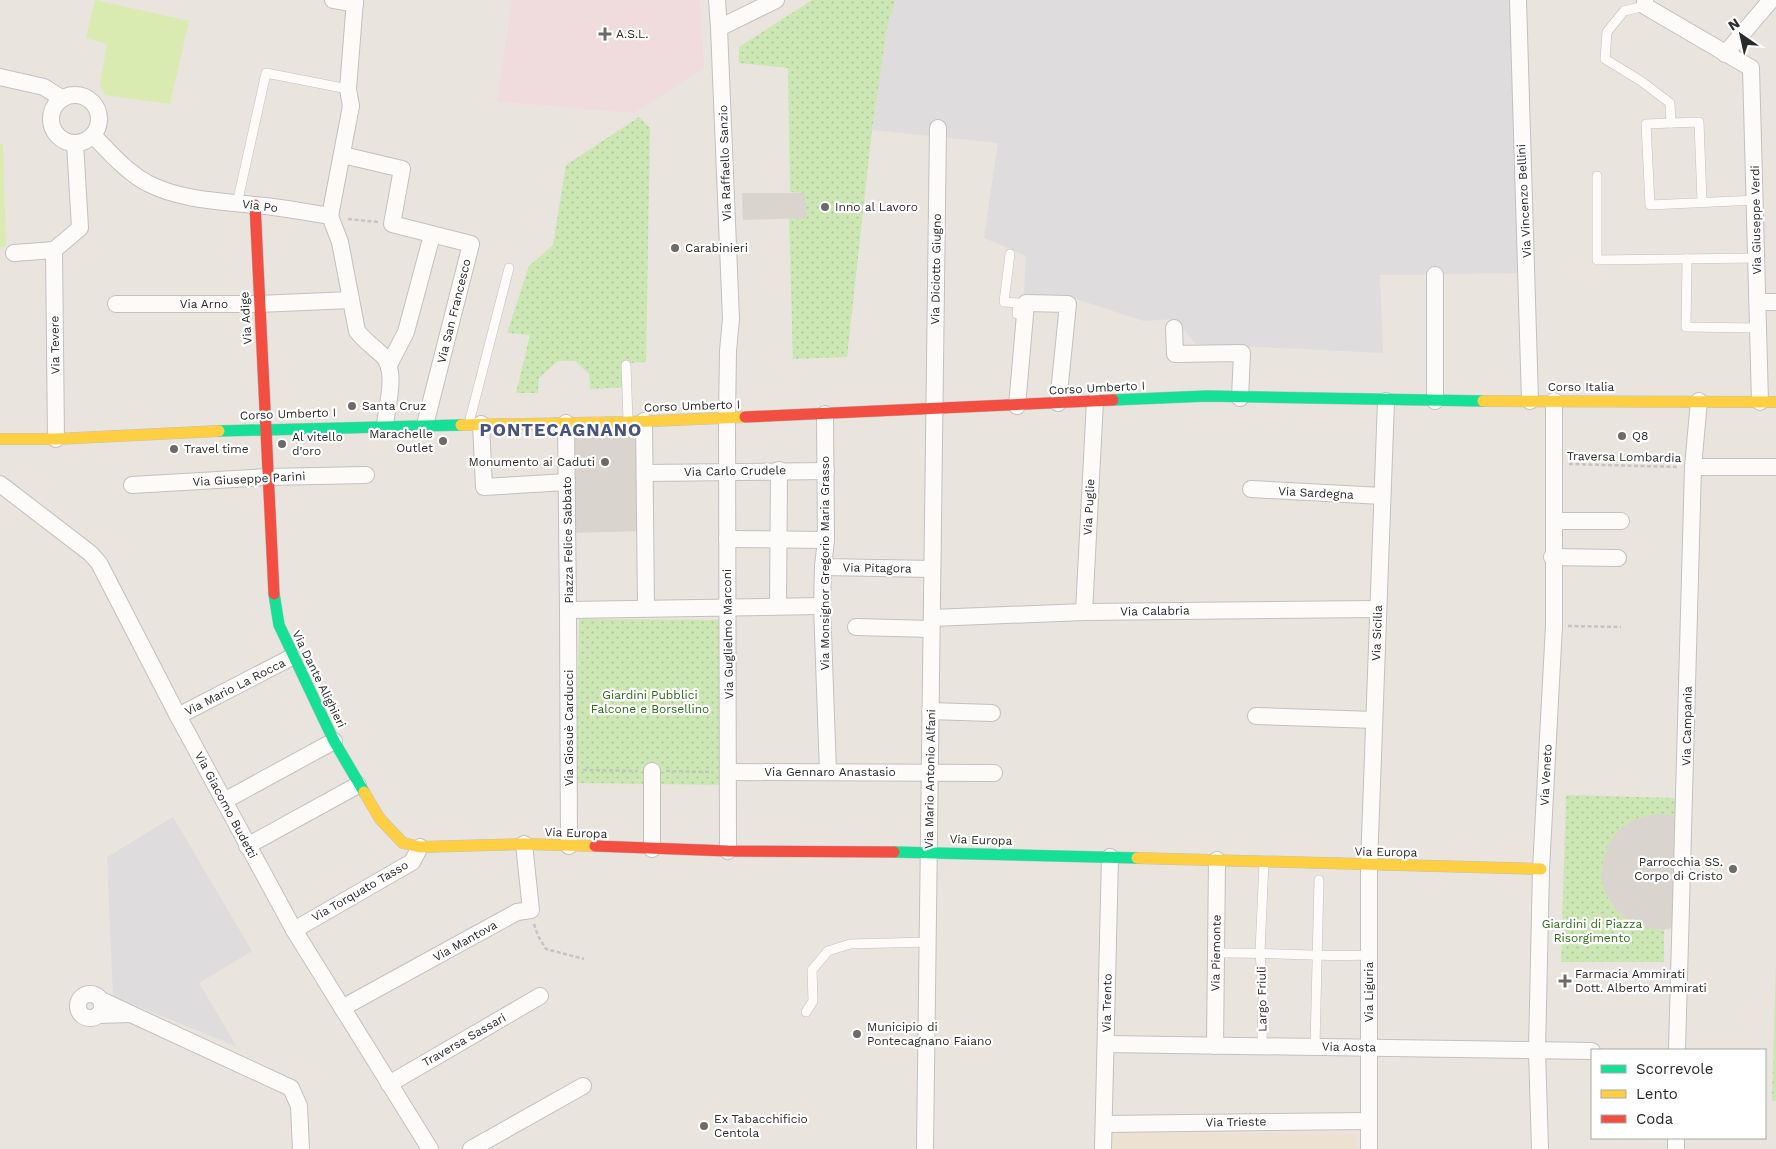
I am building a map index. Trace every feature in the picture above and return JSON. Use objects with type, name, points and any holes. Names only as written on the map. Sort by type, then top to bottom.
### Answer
[{"type":"street","points":[[333,0],[355,2],[348,89],[351,106],[330,216],[340,242],[357,331],[365,342],[380,352],[391,371],[385,425]]},
{"type":"street","name":"Via Raffaello Sanzio","points":[[717,0],[731,319],[728,350],[727,418]]},
{"type":"street","points":[[719,28],[776,0]]},
{"type":"street","name":"Via Vincenzo Bellini","points":[[1518,0],[1530,401]]},
{"type":"street","points":[[1725,54],[1771,0]]},
{"type":"street","name":"Via Giuseppe Verdi","points":[[1645,3],[1725,54],[1751,68],[1758,328],[1768,402]]},
{"type":"street","points":[[0,77],[44,87],[61,98]]},
{"type":"street","points":[[75,94],[88,98],[93,103],[99,115],[97,129],[93,135],[88,139],[75,143],[62,139],[53,129],[51,116],[56,103],[61,98],[75,94]]},
{"type":"street","name":"Via Diciotto Giugno","points":[[934,410],[938,128]]},
{"type":"street","name":"Via Po","points":[[93,135],[120,162],[147,183],[212,202],[255,205],[330,216]]},
{"type":"street","points":[[14,253],[54,250],[80,228],[75,143]]},
{"type":"street","points":[[343,155],[402,169],[392,224]]},
{"type":"street","name":"Via Adige","points":[[255,205],[265,429]]},
{"type":"street","name":"Via San Francesco","points":[[392,224],[471,244],[425,425]]},
{"type":"street","points":[[389,365],[406,332],[432,235]]},
{"type":"street","name":"Via Tevere","points":[[54,250],[56,439]]},
{"type":"street","points":[[1435,275],[1435,402]]},
{"type":"street","name":"Via Arno","points":[[116,304],[258,304],[351,300]]},
{"type":"street","points":[[1758,302],[1776,302]]},
{"type":"street","points":[[1017,406],[1026,304],[1068,304],[1058,403]]},
{"type":"street","points":[[1174,328],[1175,354],[1242,353],[1240,398]]},
{"type":"street","name":"Corso Umberto I","points":[[0,439],[56,439],[385,425],[636,422],[934,410],[1208,396],[1386,401]]},
{"type":"street","name":"Via Puglie","points":[[1084,612],[1094,401]]},
{"type":"street","name":"Corso Italia","points":[[1386,401],[1768,402]]},
{"type":"street","name":"Via Sicilia","points":[[1369,865],[1386,401]]},
{"type":"street","name":"Via Veneto","points":[[1540,1149],[1536,1050],[1541,869],[1554,626],[1552,557],[1555,464],[1554,401]]},
{"type":"street","name":"Via Campania","points":[[1677,1049],[1693,467],[1699,401]]},
{"type":"street","name":"Via Mario Antonio Alfani","points":[[925,1149],[934,410]]},
{"type":"street","name":"Via Monsignor Gregorio Maria Grasso","points":[[825,414],[826,540],[822,606],[828,772]]},
{"type":"street","name":"Via Guglielmo Marconi","points":[[727,418],[728,851]]},
{"type":"street","points":[[636,422],[645,473],[646,608]]},
{"type":"street","name":"Piazza Felice Sabbato","points":[[566,423],[568,610],[822,606]]},
{"type":"street","points":[[475,424],[484,487],[567,482]]},
{"type":"street","name":"Via Dante Alighieri","points":[[265,429],[274,595],[279,625],[292,657],[358,784],[390,833],[404,843],[420,847]]},
{"type":"street","points":[[1693,467],[1776,467]]},
{"type":"street","points":[[778,606],[779,470]]},
{"type":"street","name":"Via Carlo Crudele","points":[[645,473],[779,470],[826,471]]},
{"type":"street","name":"Via Giuseppe Parini","points":[[132,485],[267,477],[366,475]]},
{"type":"street","name":"Via Giacomo Budetti","points":[[0,484],[90,553],[99,563],[247,846],[294,930],[430,1149]]},
{"type":"street","name":"Via Sardegna","points":[[1251,490],[1382,496]]},
{"type":"street","points":[[1554,521],[1621,521]]},
{"type":"street","points":[[727,539],[826,540]]},
{"type":"street","points":[[1552,557],[1618,558]]},
{"type":"street","name":"Via Pitagora","points":[[823,567],[932,569]]},
{"type":"street","name":"Via Calabria","points":[[856,627],[1084,612],[1378,609]]},
{"type":"street","name":"Via Giosuè Carducci","points":[[568,610],[568,846]]},
{"type":"street","name":"Via Mario La Rocca","points":[[178,716],[292,657]]},
{"type":"street","points":[[930,712],[992,713]]},
{"type":"street","points":[[1256,716],[1374,720]]},
{"type":"street","points":[[224,801],[334,741]]},
{"type":"street","points":[[652,771],[652,849]]},
{"type":"street","name":"Via Gennaro Anastasio","points":[[729,772],[994,773]]},
{"type":"street","points":[[247,846],[358,784]]},
{"type":"street","points":[[524,844],[530,910]]},
{"type":"street","name":"Via Europa","points":[[420,847],[524,844],[728,851],[929,852],[1541,869]]},
{"type":"street","name":"Via Torquato Tasso","points":[[294,930],[412,862],[420,847]]},
{"type":"street","name":"Via Trento","points":[[1103,1149],[1110,857]]},
{"type":"street","name":"Via Piemonte","points":[[1215,1046],[1217,860]]},
{"type":"street","name":"Via Liguria","points":[[1368,1149],[1369,865]]},
{"type":"street","name":"Via Mantova","points":[[342,1008],[517,912],[530,910]]},
{"type":"street","name":"Traversa Sassari","points":[[389,1084],[540,996]]},
{"type":"street","points":[[99,1008],[131,1014],[291,1088],[299,1106],[301,1149]]},
{"type":"street","name":"Via Aosta","points":[[1106,1044],[1591,1051]]},
{"type":"street","points":[[471,1149],[583,1086]]},
{"type":"street","name":"Via Trieste","points":[[1104,1124],[1369,1121]]},
{"type":"lane","points":[[1645,3],[1624,11],[1606,32],[1605,59],[1640,80],[1670,103],[1671,123]]},
{"type":"lane","points":[[237,204],[266,73],[348,89]]},
{"type":"lane","points":[[1702,202],[1699,122],[1646,124],[1650,205],[1756,200]]},
{"type":"lane","points":[[1596,176],[1597,260],[1757,258]]},
{"type":"lane","points":[[1010,254],[1004,302],[1018,303],[1015,346],[1022,351]]},
{"type":"lane","points":[[1687,259],[1686,327],[1758,328]]},
{"type":"lane","points":[[475,424],[509,268]]},
{"type":"lane","points":[[626,365],[636,422]]},
{"type":"lane","name":"Largo Friuli","points":[[1262,1046],[1263,996],[1260,952],[1264,861]]},
{"type":"lane","points":[[1315,1046],[1319,956],[1319,880]]},
{"type":"lane","points":[[806,1012],[813,1001],[812,970],[828,950],[850,944],[928,942]]},
{"type":"lane","name":"Largo Friuli","points":[[1216,953],[1260,952],[1319,956],[1369,955]]},
{"type":"path","points":[[330,216],[392,224]]},
{"type":"path","name":"Traversa Lombardia","points":[[1555,464],[1693,467]]},
{"type":"path","points":[[1554,626],[1622,628]]},
{"type":"path","points":[[530,910],[538,936],[546,950],[584,958]]},
{"type":"shaded area","name":"A.S.L.","points":[[512,0],[700,0],[704,68],[634,113],[497,101]]},
{"type":"shaded area","points":[[896,0],[1511,0],[1522,273],[1380,275],[1383,353],[1196,344],[1175,319],[1144,321],[1076,299],[1024,295],[1026,256],[984,238],[998,143],[872,130],[888,21]]},
{"type":"shaded area","points":[[742,193],[805,193],[807,218],[743,220]]},
{"type":"shaded area","points":[[644,421],[646,531],[568,533],[566,423]]},
{"type":"shaded area","points":[[1657,814],[1677,816],[1682,925],[1664,930],[1646,928],[1630,922],[1616,910],[1606,895],[1601,878],[1603,860],[1609,843],[1620,829],[1637,818]]},
{"type":"shaded area","points":[[173,817],[252,951],[199,983],[237,1047],[113,996],[107,857]]},
{"type":"shaded area","points":[[1111,1132],[1356,1134],[1356,1149],[1110,1149]]},
{"type":"green space","points":[[95,0],[189,21],[170,104],[105,95],[100,85],[107,44],[86,38]]},
{"type":"green space","points":[[812,0],[896,0],[888,22],[872,130],[847,357],[793,359],[789,218],[806,218],[805,193],[790,192],[788,68],[739,63],[739,47]]},
{"type":"green space","points":[[639,117],[650,128],[646,362],[628,363],[629,387],[590,389],[589,374],[575,361],[558,361],[539,378],[538,393],[516,393],[530,335],[507,333],[529,266],[553,245],[566,165]]},
{"type":"green space","points":[[0,143],[3,144],[6,247],[0,247]]},
{"type":"green space","name":"Giardini Pubblici Falcone e Borsellino","points":[[579,619],[725,620],[722,785],[576,783]]},
{"type":"green space","name":"Giardini di Piazza Risorgimento","points":[[1566,795],[1676,798],[1677,816],[1609,843],[1604,860],[1603,876],[1605,890],[1611,903],[1620,913],[1632,921],[1647,927],[1664,930],[1664,962],[1561,962]]},
{"type":"green space","points":[[1776,964],[1776,1101],[1772,1101]]},
{"type":"traffic: fast","points":[[1113,400],[1207,396],[1483,401]]},
{"type":"traffic: fast","points":[[219,431],[461,425]]},
{"type":"traffic: fast","points":[[274,594],[279,625],[334,741],[364,792]]},
{"type":"traffic: fast","points":[[894,852],[1137,858]]},
{"type":"traffic: slow","points":[[1483,401],[1776,402]]},
{"type":"traffic: slow","points":[[461,425],[628,422],[745,417]]},
{"type":"traffic: slow","points":[[0,439],[56,439],[219,431]]},
{"type":"traffic: slow","points":[[364,792],[380,819],[403,843],[420,847],[524,844],[595,846]]},
{"type":"traffic: slow","points":[[1137,858],[1541,869]]},
{"type":"traffic: jam","points":[[255,205],[274,594]]},
{"type":"traffic: jam","points":[[745,417],[1113,400]]},
{"type":"traffic: jam","points":[[595,846],[728,851],[894,852]]},
{"type":"place","name":"A.S.L.","points":[[605,34]]},
{"type":"place","name":"Inno al Lavoro","points":[[825,207]]},
{"type":"place","name":"Carabinieri","points":[[675,248]]},
{"type":"place","name":"Santa Cruz","points":[[352,406]]},
{"type":"place","name":"Q8","points":[[1622,436]]},
{"type":"place","name":"Marachelle Outlet","points":[[443,441]]},
{"type":"place","name":"Al vitello d'oro","points":[[282,444]]},
{"type":"place","name":"Travel time","points":[[174,449]]},
{"type":"place","name":"Monumento ai Caduti","points":[[605,462]]},
{"type":"place","name":"Parrocchia SS. Corpo di Cristo","points":[[1733,869]]},
{"type":"place","name":"Farmacia Ammirati Dott. Alberto Ammirati","points":[[1565,981]]},
{"type":"place","name":"Municipio di Pontecagnano Faiano","points":[[857,1034]]},
{"type":"place","name":"Ex Tabacchificio Centola","points":[[704,1126]]},
{"type":"district","name":"PONTECAGNANO","points":[[561,429]]}]
